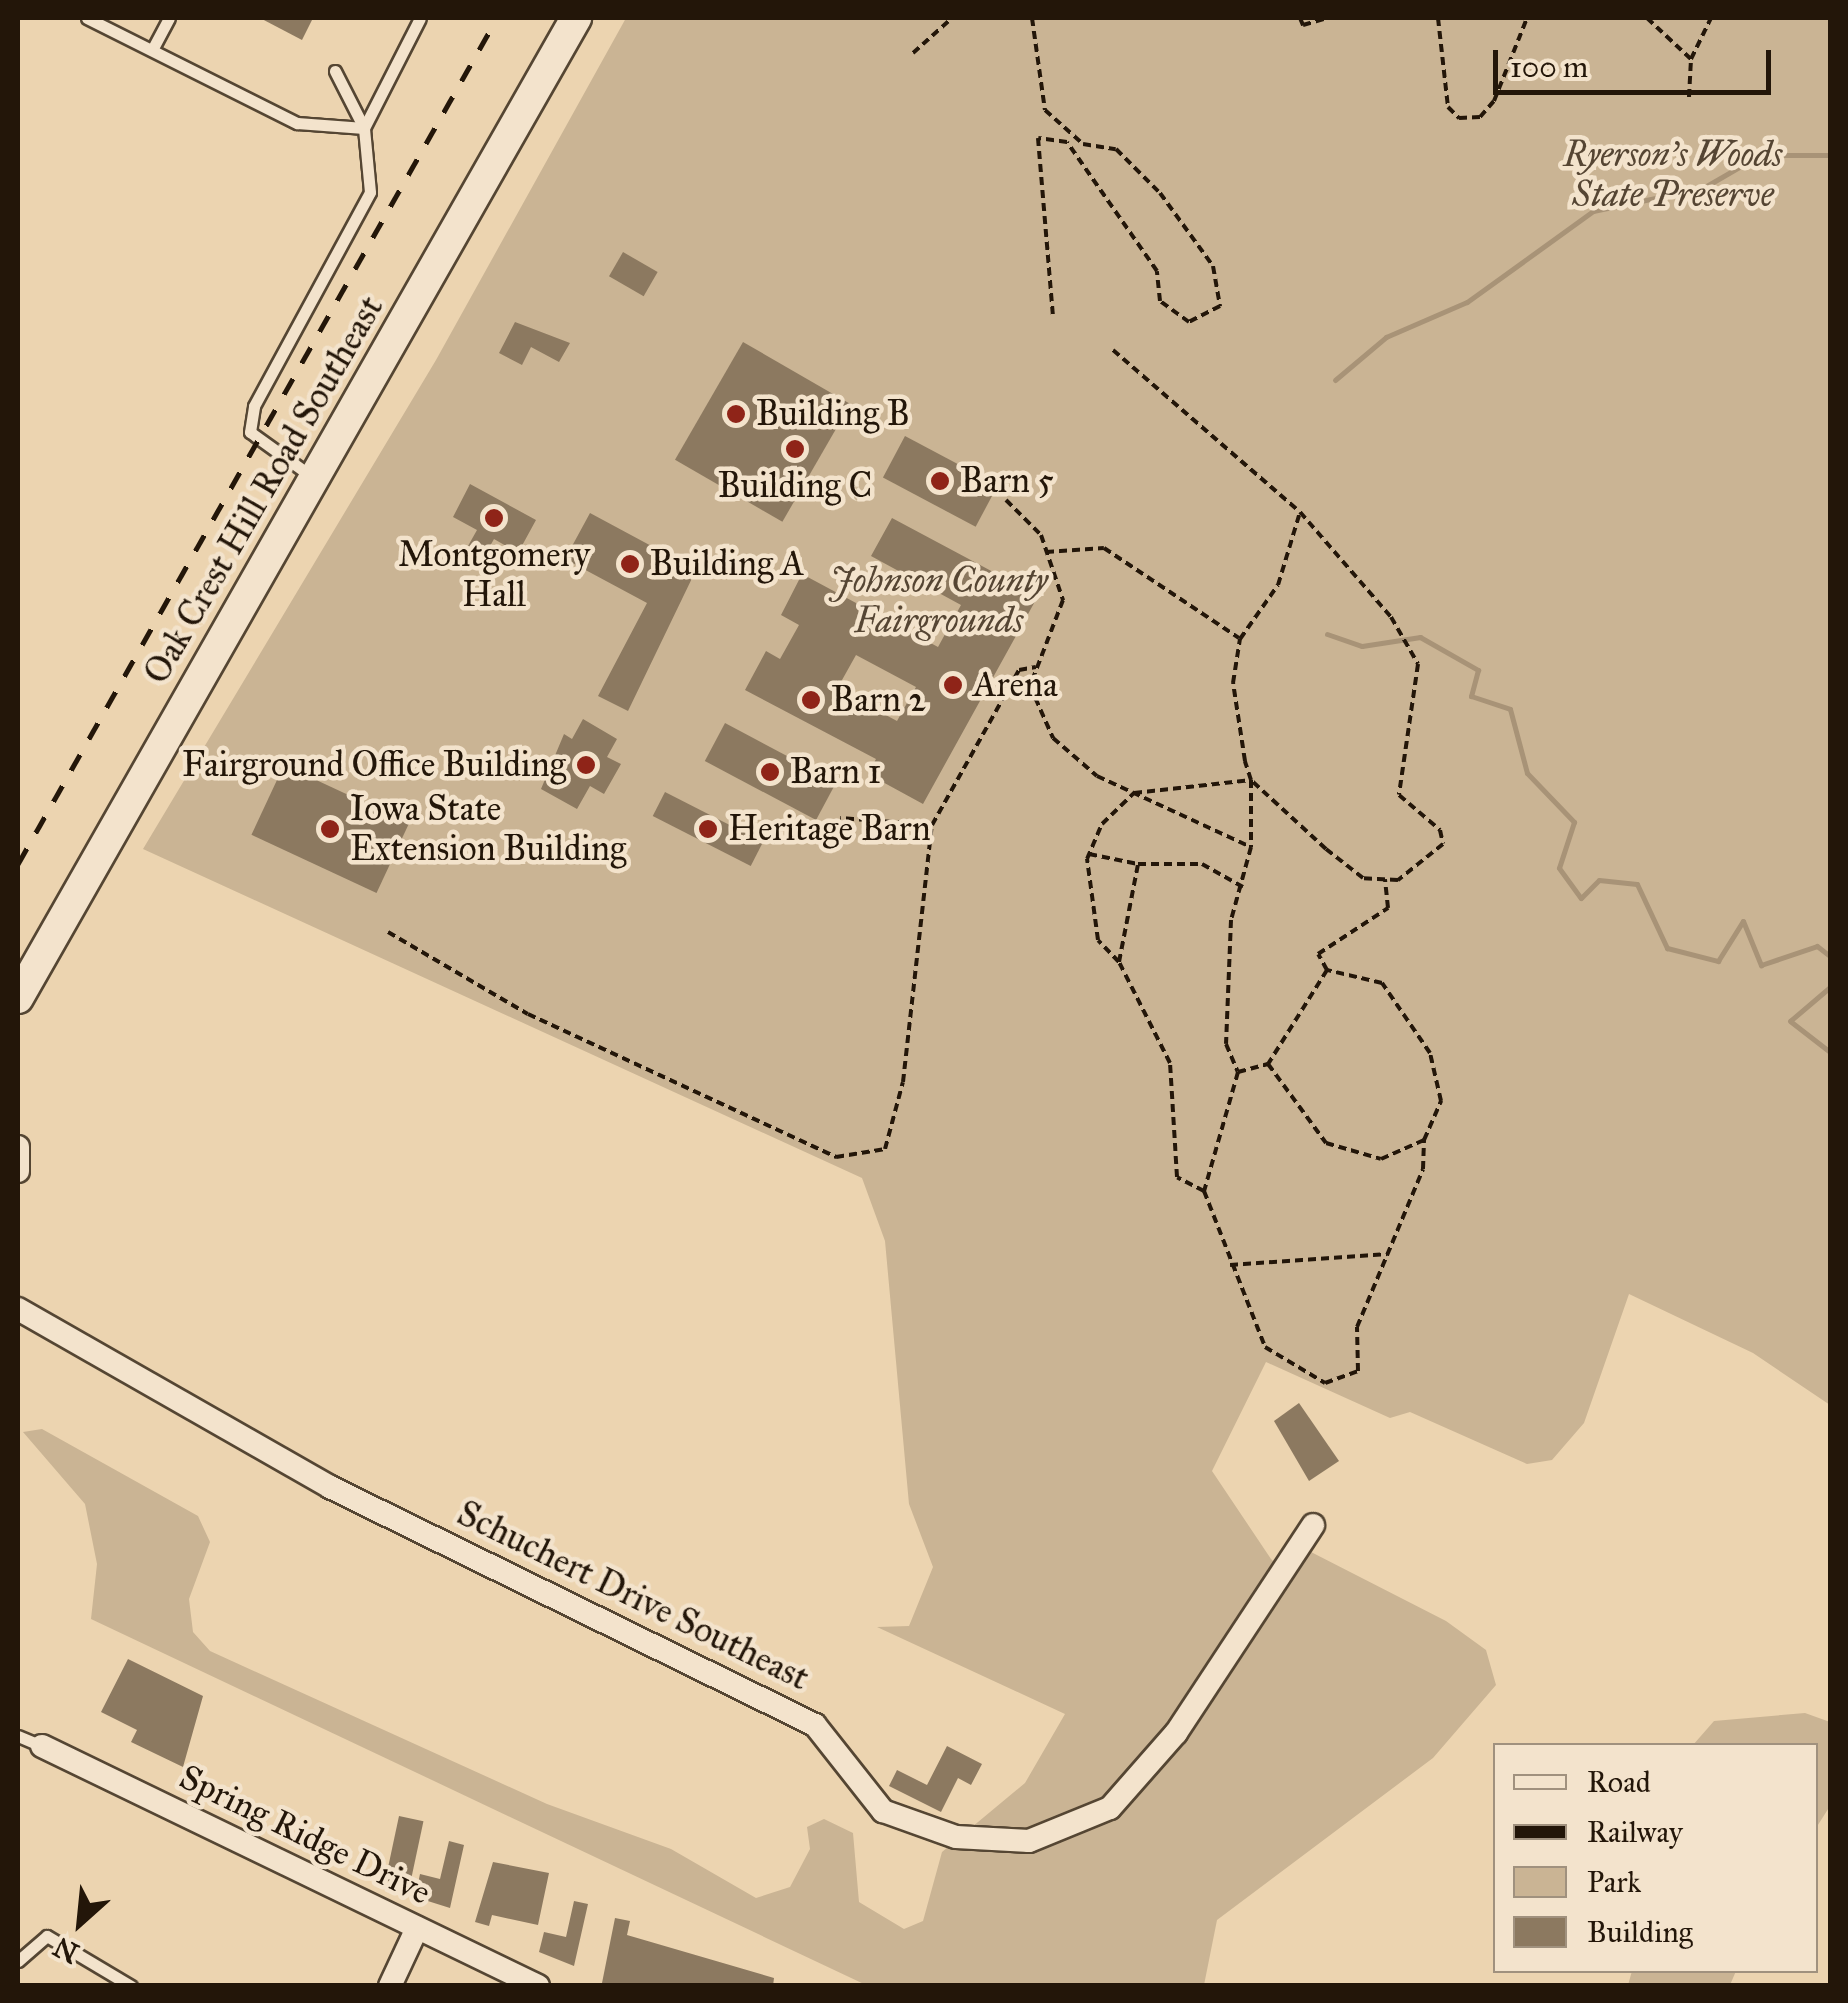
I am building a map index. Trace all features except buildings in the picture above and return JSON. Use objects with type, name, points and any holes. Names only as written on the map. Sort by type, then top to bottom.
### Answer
[{"type":"main road","name":"Oak Crest Hill Road Southeast","points":[[18,998],[576,18]]},
{"type":"street","points":[[18,1147],[18,1171]]},
{"type":"street","name":"Schuchert Drive Southeast","points":[[18,1309],[330,1486],[815,1724],[882,1811],[956,1837],[1029,1841],[1110,1808],[1176,1733],[1313,1524]]},
{"type":"street","name":"Spring Ridge Drive","points":[[42,1746],[538,1986]]},
{"type":"street","points":[[390,1986],[417,1928]]},
{"type":"lane","points":[[88,18],[298,123],[364,128]]},
{"type":"lane","points":[[152,50],[169,18]]},
{"type":"lane","points":[[364,128],[420,18]]},
{"type":"lane","points":[[314,478],[250,432],[262,391],[357,229],[370,192],[364,128],[334,70]]},
{"type":"lane","points":[[18,1736],[42,1746]]},
{"type":"lane","points":[[18,1961],[47,1936],[131,1986]]},
{"type":"path","points":[[913,53],[952,18]]},
{"type":"path","points":[[1032,18],[1045,110],[1083,144],[1116,148],[1160,193],[1212,266],[1220,306],[1189,322],[1160,301],[1157,271],[1067,142],[1038,138],[1053,317]]},
{"type":"path","points":[[1300,18],[1303,26],[1327,18]]},
{"type":"path","points":[[1438,18],[1448,107],[1458,118],[1480,117],[1494,101],[1527,18]]},
{"type":"path","points":[[1647,18],[1691,59]]},
{"type":"path","points":[[1689,97],[1691,59],[1712,18]]},
{"type":"path","points":[[1114,350],[1300,512],[1392,616],[1418,664],[1399,795],[1440,830],[1442,844],[1398,880],[1363,878],[1251,780],[1134,793],[1102,824],[1089,854],[1098,940],[1118,962],[1170,1063],[1177,1177],[1204,1191]]},
{"type":"path","points":[[1006,500],[1046,552],[1063,600],[1030,686],[1052,738],[1134,793],[1251,847]]},
{"type":"path","points":[[1300,512],[1278,585],[1240,639],[1233,683],[1251,780],[1251,847],[1244,887],[1231,920],[1226,1044],[1238,1072],[1204,1191],[1265,1347],[1325,1383],[1358,1371],[1358,1326],[1423,1169],[1424,1140],[1441,1101],[1430,1053],[1382,983],[1327,970],[1318,954],[1388,908],[1385,879]]},
{"type":"path","points":[[1046,552],[1104,548],[1240,639]]},
{"type":"path","points":[[388,932],[528,1014],[836,1157],[885,1149],[904,1082],[932,824],[1019,670],[1037,667]]},
{"type":"path","points":[[840,818],[932,824]]},
{"type":"path","points":[[1089,854],[1138,864],[1202,864],[1244,887]]},
{"type":"path","points":[[1118,962],[1138,864]]},
{"type":"path","points":[[1238,1072],[1268,1064],[1327,970]]},
{"type":"path","points":[[1268,1064],[1326,1143],[1381,1158],[1424,1140]]},
{"type":"path","points":[[1230,1265],[1388,1254]]},
{"type":"green space","name":"Johnson County Fairgrounds","points":[[626,18],[1830,18],[1830,1405],[1753,1353],[1629,1294],[1584,1423],[1552,1460],[1527,1464],[1410,1412],[1390,1418],[1266,1362],[1212,1471],[1271,1559],[1292,1580],[1311,1552],[1446,1621],[1486,1650],[1496,1685],[1433,1758],[1217,1920],[1204,1985],[866,1985],[91,1619],[97,1564],[85,1504],[23,1432],[42,1429],[198,1516],[210,1542],[189,1599],[193,1632],[210,1651],[547,1804],[671,1849],[756,1898],[790,1887],[810,1849],[807,1827],[824,1819],[853,1833],[859,1902],[904,1929],[923,1921],[942,1852],[1025,1783],[1065,1714],[877,1627],[909,1626],[933,1567],[909,1504],[885,1241],[862,1178],[143,849],[436,360]]},
{"type":"green space","points":[[1805,1713],[1830,1722],[1830,1806],[1818,1825],[1818,1743],[1695,1743],[1714,1721]]},
{"type":"green space","points":[[1631,1973],[1735,1973],[1730,1985],[1628,1985]]},
{"type":"waterway","points":[[1335,380],[1386,337],[1467,302],[1593,211],[1703,188],[1760,155],[1830,155]]},
{"type":"waterway","points":[[1327,634],[1362,646],[1420,637],[1478,670],[1471,696],[1510,709],[1527,773],[1574,822],[1559,868],[1581,898],[1599,880],[1637,884],[1667,948],[1718,961],[1743,921],[1761,965],[1817,946],[1830,956]]},
{"type":"waterway","points":[[1830,987],[1790,1021],[1830,1052]]},
{"type":"railway","points":[[18,864],[497,18]]},
{"type":"place","name":"Building B","points":[[736,414]]},
{"type":"place","name":"Building C","points":[[795,449]]},
{"type":"place","name":"Barn 5","points":[[940,481]]},
{"type":"place","name":"Montgomery Hall","points":[[494,518]]},
{"type":"place","name":"Building A","points":[[630,564]]},
{"type":"place","name":"Arena","points":[[953,685]]},
{"type":"place","name":"Barn 2","points":[[811,700]]},
{"type":"place","name":"Fairground Office Building","points":[[586,765]]},
{"type":"place","name":"Barn 1","points":[[770,772]]},
{"type":"place","name":"Iowa State Extension Building","points":[[330,829]]},
{"type":"place","name":"Heritage Barn","points":[[708,829]]},
{"type":"park label","name":"Ryerson's Woods State Preserve","points":[[1673,175]]}]
